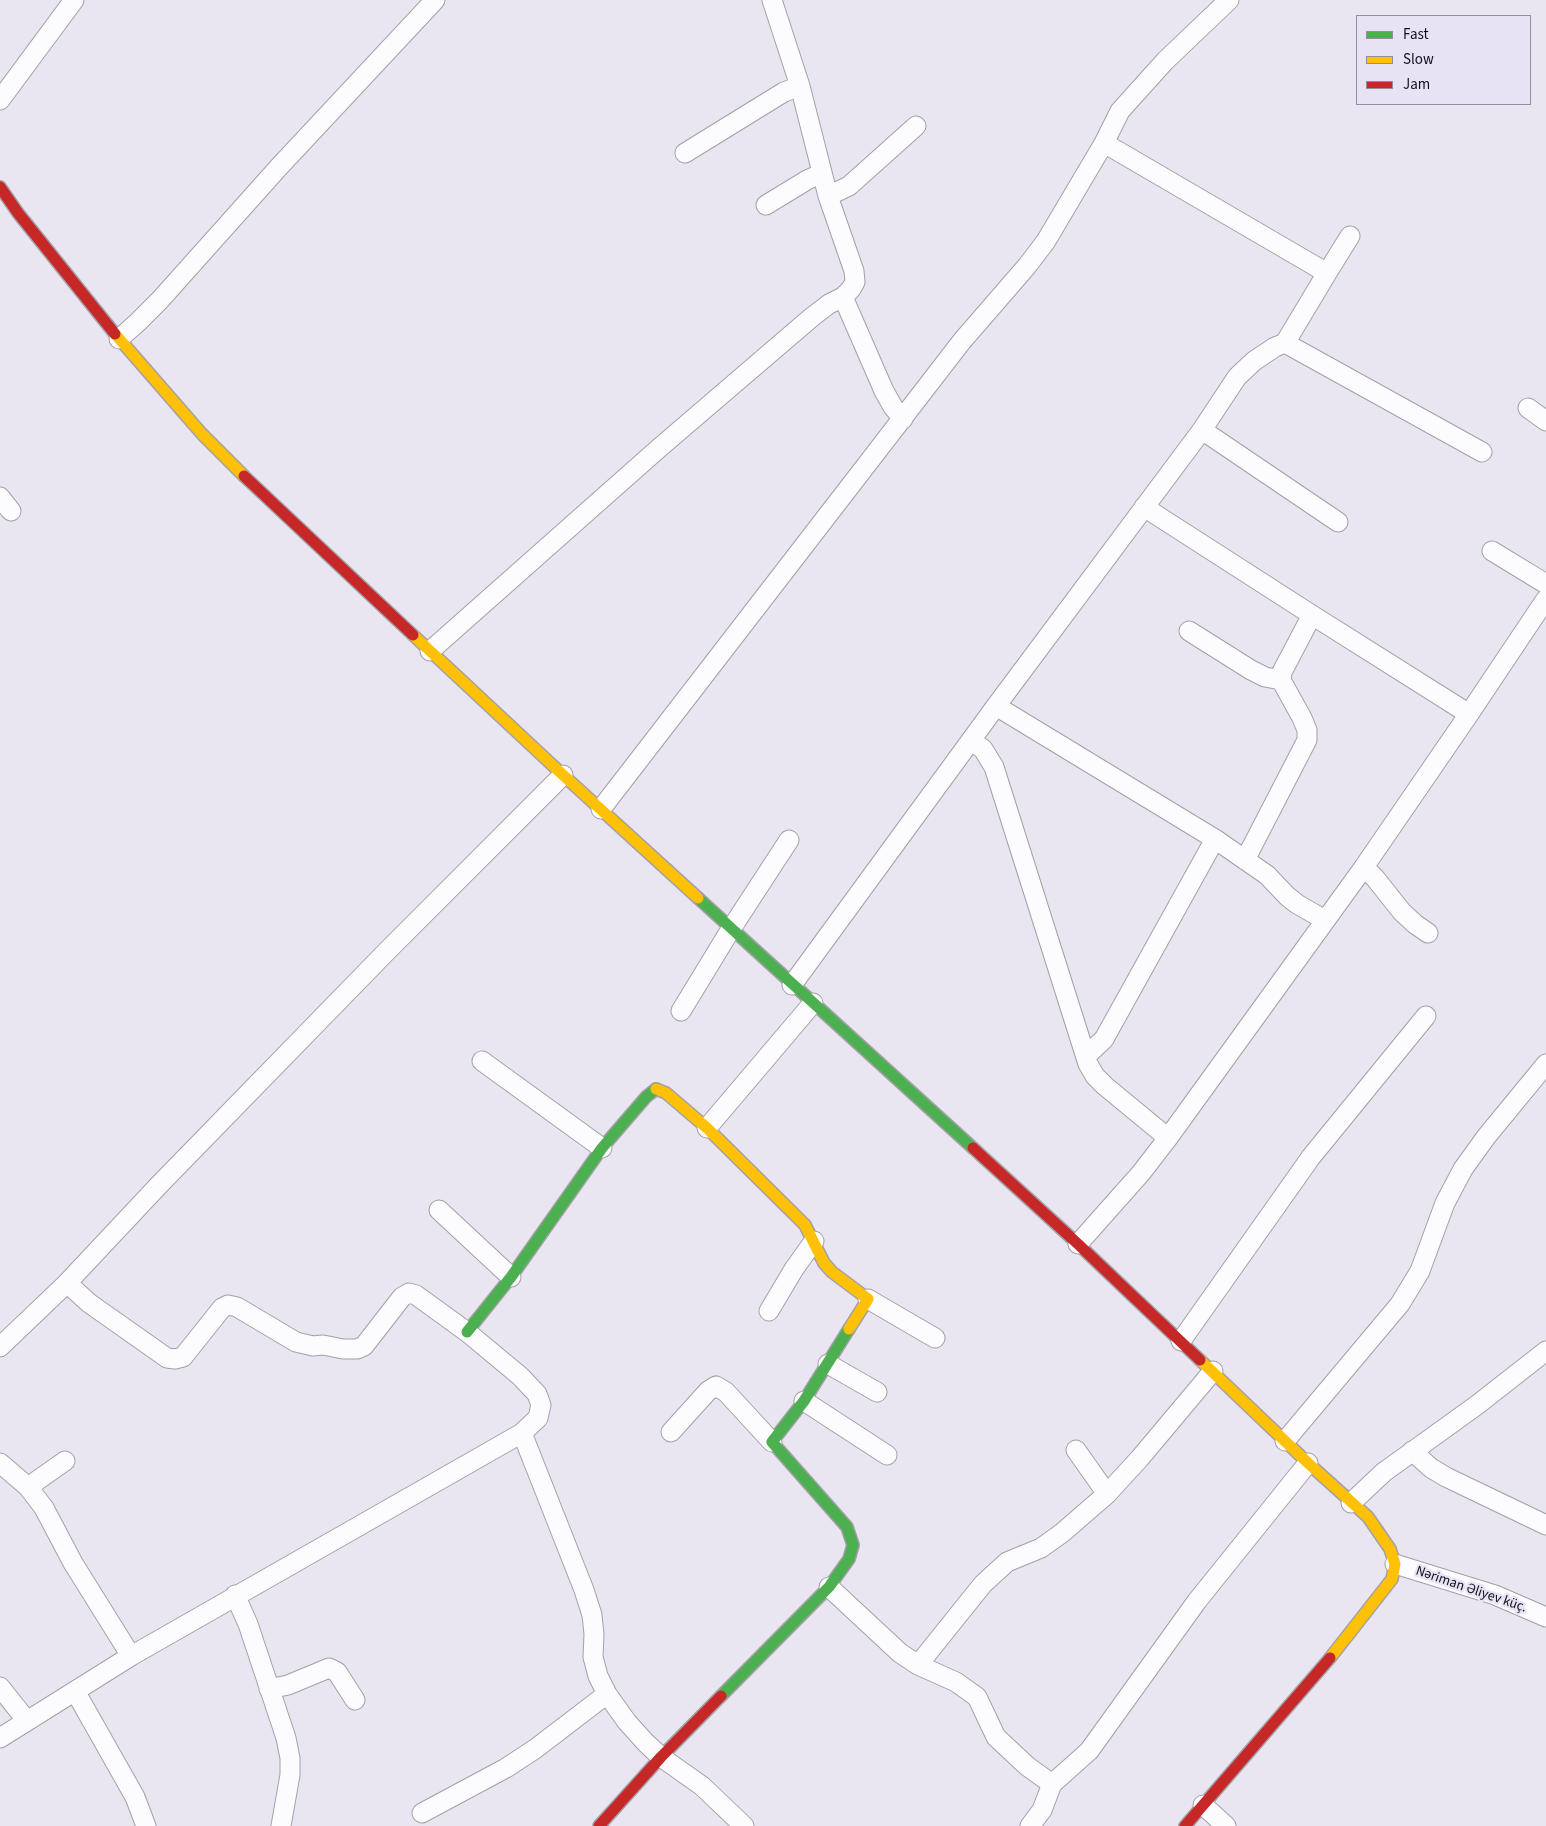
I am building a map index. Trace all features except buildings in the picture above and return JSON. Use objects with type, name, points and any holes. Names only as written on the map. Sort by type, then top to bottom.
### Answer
[{"type":"street","points":[[0,100],[74,0]]},
{"type":"street","points":[[119,339],[160,300],[278,168],[435,0]]},
{"type":"street","points":[[430,651],[658,449],[804,323],[829,304],[843,298],[855,282],[854,271],[828,196],[800,86],[772,0]]},
{"type":"street","points":[[601,809],[962,342],[1046,241],[1104,143],[1120,111],[1164,61],[1229,0]]},
{"type":"street","points":[[685,153],[784,92],[800,86]]},
{"type":"street","points":[[828,196],[849,186],[916,126]]},
{"type":"street","points":[[1104,143],[1327,273]]},
{"type":"street","points":[[766,205],[822,173]]},
{"type":"street","points":[[0,188],[119,339],[202,434],[563,775],[1078,1244],[1182,1341],[1308,1464],[1368,1517],[1378,1530],[1390,1549],[1395,1564],[1392,1579],[1345,1640],[1185,1826]]},
{"type":"street","points":[[792,985],[970,741],[1202,430],[1237,377],[1254,361],[1275,347],[1286,343],[1350,236]]},
{"type":"street","points":[[843,298],[884,391],[893,407],[903,419]]},
{"type":"street","points":[[1286,343],[1482,452]]},
{"type":"street","points":[[1528,408],[1546,421]]},
{"type":"street","points":[[1202,430],[1338,522]]},
{"type":"street","points":[[1144,507],[1470,714]]},
{"type":"street","points":[[1492,551],[1546,584]]},
{"type":"street","points":[[1078,1244],[1141,1173],[1168,1138],[1364,867],[1470,714],[1546,599]]},
{"type":"street","points":[[1245,860],[1307,740],[1307,730],[1302,718],[1281,680],[1282,672],[1312,615]]},
{"type":"street","points":[[1189,631],[1251,670],[1265,677],[1281,680]]},
{"type":"street","points":[[996,706],[1215,839],[1267,874],[1292,900],[1325,920]]},
{"type":"street","points":[[970,741],[982,749],[994,767],[1086,1056],[1095,1076],[1168,1138]]},
{"type":"street","points":[[0,1347],[67,1283],[159,1185],[388,950],[563,775]]},
{"type":"street","points":[[1086,1056],[1094,1051],[1104,1039],[1215,839]]},
{"type":"street","points":[[681,1011],[730,929],[789,840]]},
{"type":"street","points":[[1364,867],[1402,912],[1428,933]]},
{"type":"street","points":[[706,1128],[812,1003]]},
{"type":"street","points":[[1182,1341],[1311,1157],[1426,1016]]},
{"type":"street","points":[[482,1061],[602,1148]]},
{"type":"street","points":[[1285,1441],[1400,1304],[1420,1271],[1445,1204],[1463,1169],[1486,1137],[1546,1064]]},
{"type":"street","points":[[467,1332],[511,1278],[602,1148],[646,1097],[657,1089],[666,1093],[706,1128],[797,1216],[805,1225],[824,1263],[832,1272],[868,1299],[936,1338]]},
{"type":"street","points":[[439,1210],[511,1278]]},
{"type":"street","points":[[769,1310],[814,1241]]},
{"type":"street","points":[[0,1738],[131,1656],[235,1595],[522,1433],[538,1418],[541,1405],[537,1394],[520,1376],[467,1332],[416,1295],[410,1293],[402,1297],[364,1346],[357,1349],[343,1349],[323,1344],[307,1345],[296,1342],[237,1307],[228,1306],[222,1308],[183,1356],[175,1360],[167,1358],[89,1303],[67,1283]]},
{"type":"street","points":[[772,1442],[804,1401],[868,1299]]},
{"type":"street","points":[[1351,1502],[1372,1482],[1412,1451],[1477,1405],[1546,1351]]},
{"type":"street","points":[[828,1364],[877,1392]]},
{"type":"street","points":[[918,1666],[983,1584],[1007,1562],[1040,1548],[1062,1533],[1107,1494],[1213,1371]]},
{"type":"street","points":[[599,1826],[661,1757],[829,1587],[849,1559],[853,1544],[847,1527],[838,1515],[726,1392],[716,1386],[708,1391],[671,1432]]},
{"type":"street","points":[[804,1401],[887,1455]]},
{"type":"street","points":[[522,1433],[584,1590],[592,1615],[594,1634],[593,1657],[598,1676],[607,1694],[646,1743],[661,1757],[702,1786],[744,1826]]},
{"type":"street","points":[[1076,1450],[1107,1494]]},
{"type":"street","points":[[1412,1451],[1431,1468],[1446,1477],[1546,1525]]},
{"type":"street","points":[[28,1488],[65,1461]]},
{"type":"street","points":[[0,1464],[28,1488],[44,1508],[73,1563],[131,1656]]},
{"type":"street","points":[[1030,1826],[1042,1810],[1052,1784],[1089,1751],[1197,1601],[1308,1464]]},
{"type":"street","name":"Nəriman Əliyev küç.","points":[[1395,1564],[1495,1595],[1546,1616]]},
{"type":"street","points":[[829,1587],[900,1653],[918,1666],[956,1682],[977,1697],[996,1737],[1027,1766],[1052,1784]]},
{"type":"street","points":[[235,1595],[248,1624],[286,1738],[290,1758],[290,1775],[282,1826]]},
{"type":"street","points":[[269,1689],[288,1685],[329,1668],[337,1672],[355,1700]]},
{"type":"street","points":[[0,1687],[27,1721]]},
{"type":"street","points":[[75,1691],[135,1797],[146,1826]]},
{"type":"street","points":[[422,1813],[506,1768],[535,1749],[607,1694]]},
{"type":"street","points":[[1203,1805],[1226,1826]]},
{"type":"traffic: fast","points":[[698,898],[973,1148]]},
{"type":"traffic: fast","points":[[467,1332],[511,1277],[602,1148],[646,1097],[656,1089]]},
{"type":"traffic: fast","points":[[721,1696],[829,1587],[849,1559],[853,1545],[847,1527],[772,1442],[804,1401],[849,1329]]},
{"type":"traffic: slow","points":[[115,334],[202,434],[244,476]]},
{"type":"traffic: slow","points":[[413,635],[698,898]]},
{"type":"traffic: slow","points":[[656,1089],[666,1093],[707,1128],[797,1217],[805,1225],[824,1263],[832,1272],[868,1299],[849,1329]]},
{"type":"traffic: slow","points":[[1200,1360],[1308,1463],[1368,1517],[1390,1549],[1395,1564],[1392,1579],[1330,1658]]},
{"type":"traffic: jam","points":[[0,187],[18,213],[115,334]]},
{"type":"traffic: jam","points":[[244,476],[413,635]]},
{"type":"traffic: jam","points":[[973,1148],[1078,1244],[1200,1360]]},
{"type":"traffic: jam","points":[[1185,1826],[1330,1658]]},
{"type":"traffic: jam","points":[[599,1826],[661,1757],[721,1696]]}]
